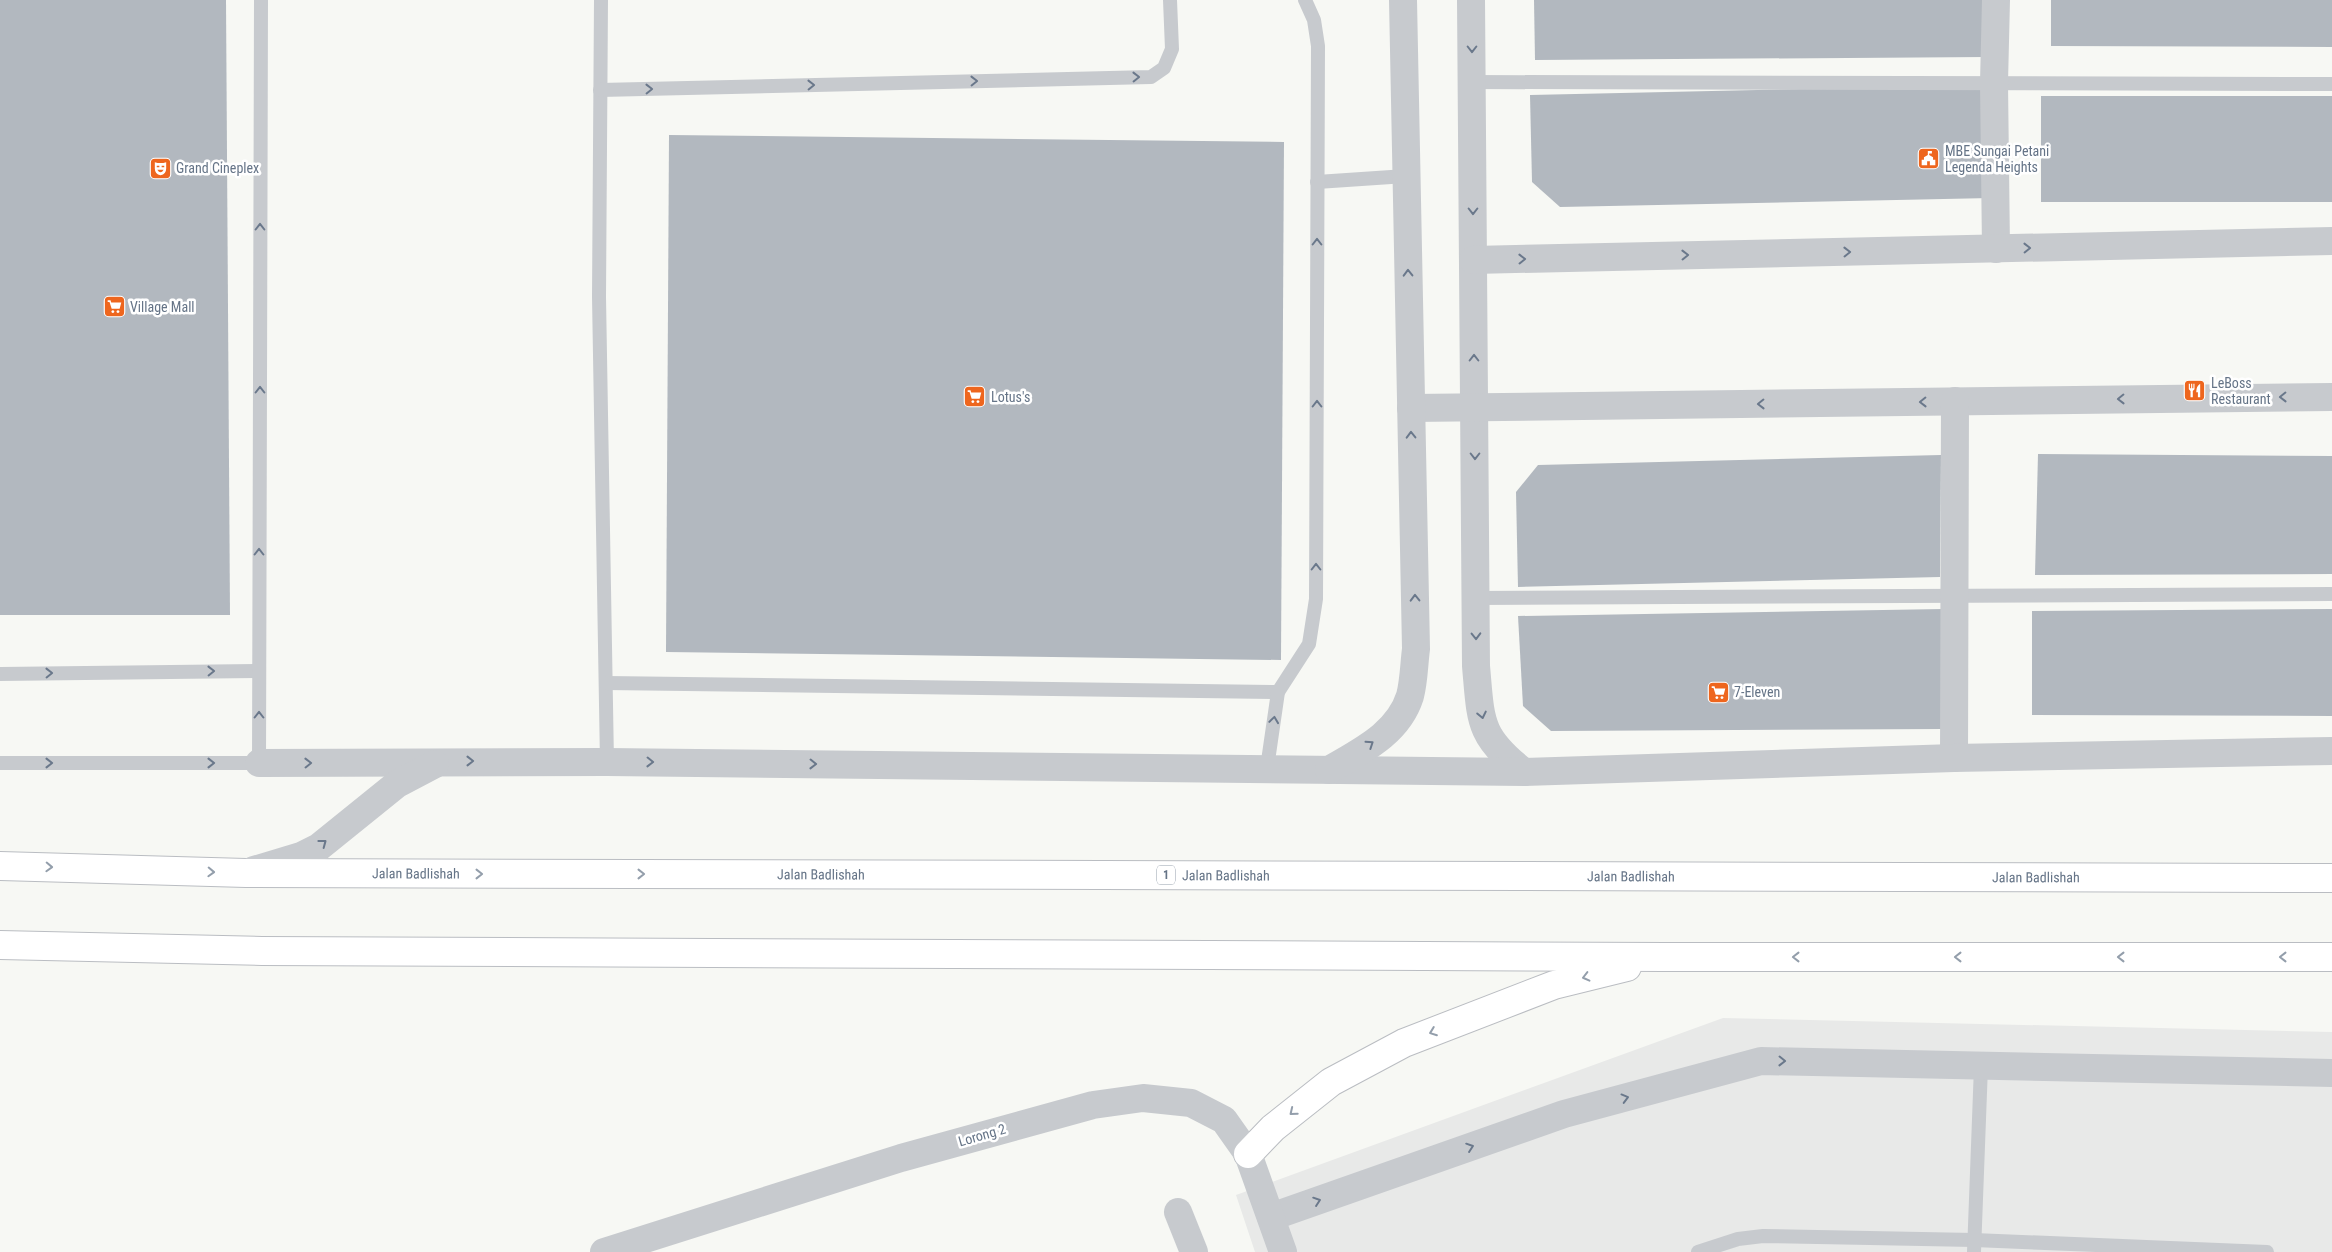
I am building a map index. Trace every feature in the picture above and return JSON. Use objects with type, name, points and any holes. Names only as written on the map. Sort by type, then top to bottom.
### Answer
[{"type":"main road","name":"Jalan Badlishah","points":[[0,866],[246,873],[2332,878]]},
{"type":"main road","points":[[0,945],[272,951],[1667,957],[2332,957]]},
{"type":"main road","points":[[1248,1154],[1273,1128],[1331,1082],[1404,1043],[1554,985],[1667,957]]},
{"type":"street","points":[[1329,770],[1373,743],[1394,726],[1410,696],[1416,649],[1403,0]]},
{"type":"street","points":[[1471,0],[1476,666],[1481,715],[1487,734],[1501,753],[1524,772]]},
{"type":"street","points":[[1996,0],[1994,83],[1996,249]]},
{"type":"street","points":[[1473,260],[2332,242]]},
{"type":"street","points":[[1411,408],[2332,397]]},
{"type":"street","points":[[1954,758],[1956,596],[1955,401]]},
{"type":"street","points":[[259,763],[607,762],[1524,772],[1954,758],[2332,751]]},
{"type":"street","points":[[246,873],[301,856],[319,847],[397,784],[442,761]]},
{"type":"street","points":[[1271,1217],[1564,1114],[1761,1061],[2332,1073]]},
{"type":"street","name":"Lorong 2","points":[[604,1252],[901,1158],[1093,1105],[1143,1098],[1190,1103],[1224,1120],[1248,1154],[1283,1252]]},
{"type":"street","points":[[1178,1212],[1194,1252]]},
{"type":"lane","points":[[0,763],[259,763],[261,0]]},
{"type":"lane","points":[[601,0],[600,297],[607,762]]},
{"type":"lane","points":[[600,90],[1151,77],[1164,68],[1172,49],[1170,0]]},
{"type":"lane","points":[[1267,768],[1278,692],[1309,644],[1316,599],[1318,46],[1314,20],[1305,0]]},
{"type":"lane","points":[[1472,82],[2332,84]]},
{"type":"lane","points":[[1317,182],[1406,176]]},
{"type":"lane","points":[[1475,598],[2332,594]]},
{"type":"lane","points":[[0,674],[259,671]]},
{"type":"lane","points":[[606,682],[1278,692]]},
{"type":"lane","points":[[1974,1246],[1981,1066]]},
{"type":"lane","points":[[1698,1252],[1738,1239],[1763,1236],[1974,1246],[2267,1252]]},
{"type":"shaded area","points":[[1723,1018],[2332,1032],[2332,1252],[1255,1252],[1236,1195]]},
{"type":"building","name":"Village Mall","points":[[0,0],[226,0],[230,615],[0,615]]},
{"type":"building","points":[[1534,0],[1985,0],[1986,57],[1535,60]]},
{"type":"building","points":[[2051,0],[2332,0],[2332,47],[2051,46]]},
{"type":"building","points":[[1988,85],[1991,198],[1560,207],[1532,182],[1530,95]]},
{"type":"building","points":[[2041,96],[2332,96],[2332,202],[2041,202]]},
{"type":"building","name":"Lotus's","points":[[669,135],[1284,142],[1281,660],[666,652]]},
{"type":"building","points":[[2038,454],[2332,456],[2332,574],[2035,575]]},
{"type":"building","points":[[1941,455],[1940,577],[1518,587],[1516,492],[1538,465]]},
{"type":"building","points":[[1943,609],[1945,729],[1551,731],[1523,706],[1518,616]]},
{"type":"building","points":[[2332,609],[2332,716],[2032,715],[2032,611]]},
{"type":"place","name":"MBE Sungai Petani Legenda Heights","points":[[1929,159]]},
{"type":"place","name":"Grand Cineplex","points":[[160,168]]},
{"type":"place","name":"Village Mall","points":[[114,307]]},
{"type":"place","name":"LeBoss Restaurant","points":[[2195,391]]},
{"type":"place","name":"Lotus's","points":[[975,397]]},
{"type":"place","name":"7-Eleven","points":[[1718,692]]}]
